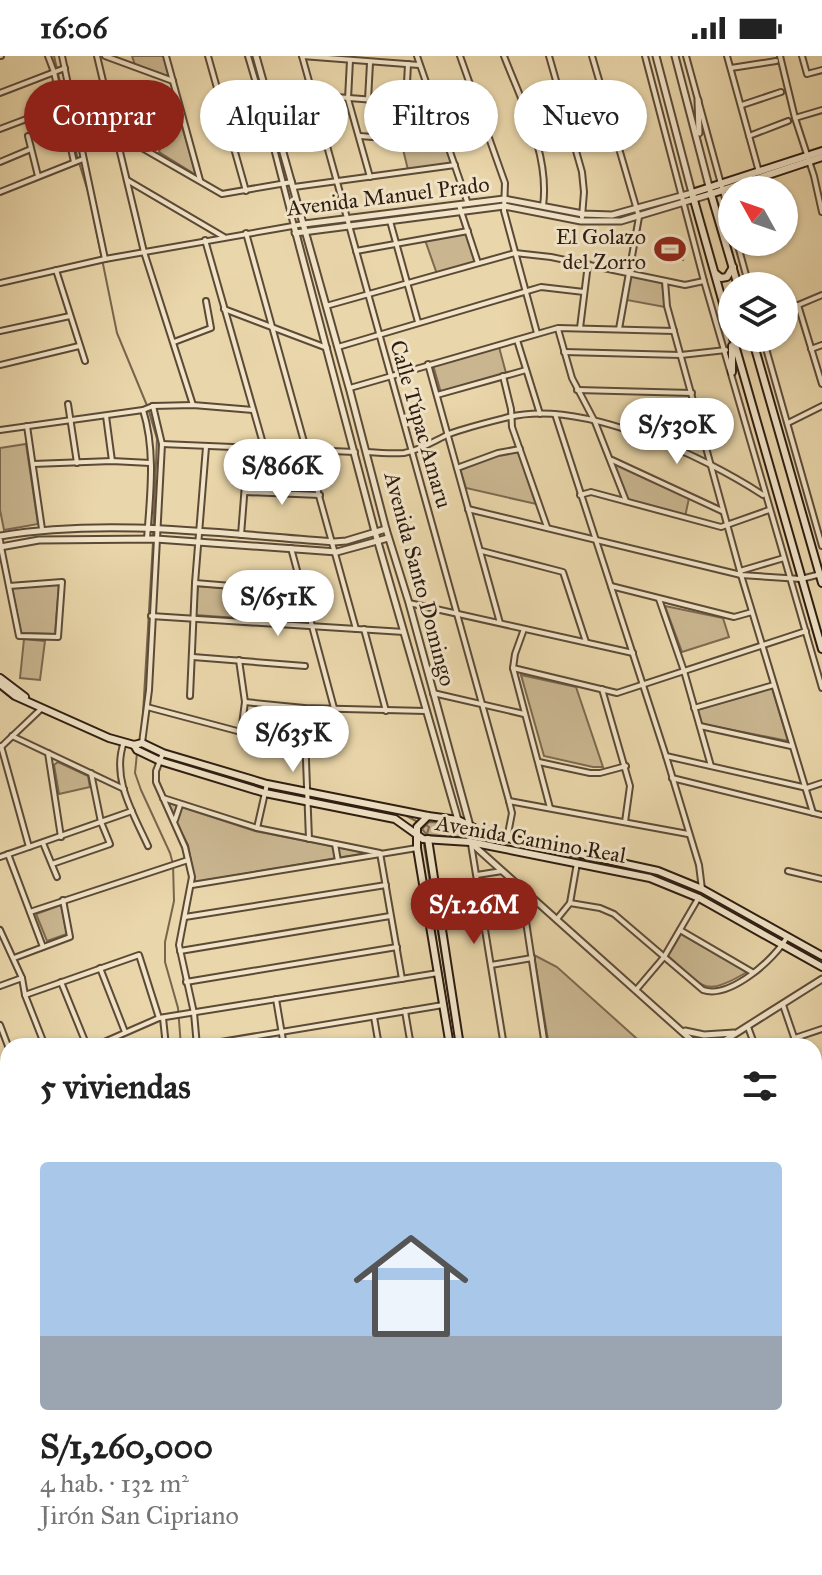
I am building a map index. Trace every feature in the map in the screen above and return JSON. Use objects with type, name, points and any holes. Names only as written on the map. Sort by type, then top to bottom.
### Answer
[{"type":"main road","name":"Avenida Manuel Prado","points":[[756,176],[822,154]]},
{"type":"main road","name":"Avenida Manuel Prado","points":[[749,176],[808,159]]},
{"type":"main road","name":"Avenida Manuel Prado","points":[[693,196],[718,188]]},
{"type":"main road","points":[[710,191],[734,272]]},
{"type":"main road","points":[[693,196],[718,282]]},
{"type":"main road","points":[[716,274],[721,278],[727,277],[733,267]]},
{"type":"main road","points":[[732,352],[732,372]]},
{"type":"main road","points":[[737,352],[822,649]]},
{"type":"main road","points":[[756,352],[822,583]]},
{"type":"main road","name":"Avenida Camino Real","points":[[0,678],[42,708],[124,742],[267,784],[458,820],[484,833],[507,839],[640,866],[702,889],[822,956]]},
{"type":"main road","name":"Avenida Camino Real","points":[[0,684],[15,696],[35,704]]},
{"type":"main road","name":"Avenida Camino Real","points":[[138,744],[137,750],[160,761],[265,793],[395,819],[428,839],[470,842],[650,878],[699,898],[822,967]]},
{"type":"main road","points":[[428,816],[419,822],[417,848],[449,1038]]},
{"type":"main road","name":"Avenida Santo Domingo","points":[[470,842],[473,836],[471,826]]},
{"type":"main road","points":[[428,839],[459,1038]]},
{"type":"street","points":[[48,56],[60,70],[63,80]]},
{"type":"street","points":[[61,80],[62,56]]},
{"type":"street","points":[[97,56],[103,80]]},
{"type":"street","points":[[105,56],[170,80]]},
{"type":"street","points":[[166,56],[173,80]]},
{"type":"street","points":[[208,56],[246,191]]},
{"type":"street","name":"Avenida Santo Domingo","points":[[248,56],[255,80]]},
{"type":"street","name":"Avenida Santo Domingo","points":[[256,56],[263,80]]},
{"type":"street","points":[[302,56],[420,65]]},
{"type":"street","name":"Calle Túpac Amaru","points":[[302,56],[309,80]]},
{"type":"street","points":[[417,56],[425,80]]},
{"type":"street","points":[[460,56],[469,80]]},
{"type":"street","points":[[504,56],[533,132],[545,174],[543,210]]},
{"type":"street","points":[[549,56],[582,172],[582,217]]},
{"type":"street","points":[[592,56],[638,213],[619,329]]},
{"type":"street","points":[[645,56],[718,325]]},
{"type":"street","points":[[656,56],[693,196]]},
{"type":"street","points":[[675,56],[710,191]]},
{"type":"street","points":[[686,56],[719,176]]},
{"type":"street","points":[[727,56],[759,172]]},
{"type":"street","points":[[802,56],[805,73],[822,70]]},
{"type":"street","points":[[730,68],[778,58],[822,212]]},
{"type":"street","points":[[350,60],[348,99],[370,177]]},
{"type":"street","points":[[369,80],[370,62]]},
{"type":"street","points":[[407,80],[408,64]]},
{"type":"street","points":[[0,93],[60,70]]},
{"type":"street","points":[[741,106],[781,92]]},
{"type":"street","points":[[348,99],[364,100]]},
{"type":"street","points":[[698,100],[699,146]]},
{"type":"street","points":[[795,118],[822,110]]},
{"type":"street","points":[[0,129],[24,120]]},
{"type":"street","points":[[184,120],[200,180]]},
{"type":"street","points":[[749,136],[788,121]]},
{"type":"street","points":[[360,136],[364,136]]},
{"type":"street","points":[[0,162],[24,152]]},
{"type":"street","points":[[32,152],[38,176]]},
{"type":"street","points":[[72,152],[74,162]]},
{"type":"street","points":[[82,152],[105,259]]},
{"type":"street","points":[[120,152],[144,252],[193,405]]},
{"type":"street","points":[[147,152],[222,194],[455,165]]},
{"type":"street","points":[[275,152],[294,229]]},
{"type":"street","name":"Avenida Santo Domingo","points":[[283,152],[350,388],[388,538],[471,826]]},
{"type":"street","name":"Calle Túpac Amaru","points":[[328,152],[509,801],[512,813],[507,839]]},
{"type":"street","points":[[450,152],[468,204]]},
{"type":"street","points":[[494,152],[505,183],[504,202],[524,292],[537,334]]},
{"type":"street","points":[[0,192],[83,159]]},
{"type":"street","points":[[127,180],[224,237]]},
{"type":"street","name":"Avenida Manuel Prado","points":[[460,208],[468,204],[504,202],[582,217],[638,213],[693,196]]},
{"type":"street","name":"Avenida Manuel Prado","points":[[0,283],[105,259],[246,233],[504,202]]},
{"type":"street","points":[[460,208],[478,263]]},
{"type":"street","points":[[388,216],[418,322]]},
{"type":"street","name":"Avenida Santo Domingo","points":[[294,229],[375,532],[458,820]]},
{"type":"street","points":[[356,251],[468,231]]},
{"type":"street","points":[[246,233],[356,629]]},
{"type":"street","points":[[205,240],[264,447]]},
{"type":"street","points":[[326,306],[515,253],[588,264],[685,285],[704,281]]},
{"type":"street","points":[[580,328],[588,264]]},
{"type":"street","points":[[56,270],[85,361]]},
{"type":"street","points":[[665,281],[667,306],[722,511],[813,813]]},
{"type":"street","points":[[338,347],[524,292],[552,287],[584,292]]},
{"type":"street","points":[[822,295],[798,305],[822,384]]},
{"type":"street","points":[[174,342],[211,328],[206,301]]},
{"type":"street","points":[[224,309],[327,348]]},
{"type":"street","points":[[0,331],[70,316]]},
{"type":"street","points":[[350,388],[558,328],[674,331]]},
{"type":"street","points":[[558,328],[577,390],[595,422],[626,501]]},
{"type":"street","points":[[517,340],[540,414]]},
{"type":"street","points":[[811,349],[822,345]]},
{"type":"street","points":[[0,365],[80,346]]},
{"type":"street","points":[[564,352],[681,355],[718,351]]},
{"type":"street","points":[[727,352],[765,497],[822,688]]},
{"type":"street","points":[[767,352],[822,546]]},
{"type":"street","points":[[428,364],[500,623]]},
{"type":"street","points":[[437,395],[526,370]]},
{"type":"street","points":[[503,376],[512,427],[547,527]]},
{"type":"street","points":[[577,390],[692,393]]},
{"type":"street","points":[[68,404],[77,463]]},
{"type":"street","points":[[0,430],[143,410],[153,406],[193,405],[253,410]]},
{"type":"street","points":[[138,744],[147,707],[162,444],[153,406]]},
{"type":"street","points":[[788,423],[822,406]]},
{"type":"street","points":[[143,410],[150,430],[147,539]]},
{"type":"street","points":[[367,452],[412,451],[448,435],[512,416],[555,414],[634,431],[711,467],[765,497]]},
{"type":"street","points":[[555,414],[634,653],[702,879],[699,898],[664,957],[636,990]]},
{"type":"street","points":[[106,415],[112,461]]},
{"type":"street","points":[[27,426],[42,529]]},
{"type":"street","points":[[162,444],[355,452]]},
{"type":"street","points":[[241,535],[248,446]]},
{"type":"street","points":[[190,696],[206,447]]},
{"type":"street","points":[[457,468],[498,453],[520,449]]},
{"type":"street","points":[[609,459],[722,511]]},
{"type":"street","points":[[33,464],[150,463]]},
{"type":"street","points":[[245,492],[320,495]]},
{"type":"street","points":[[580,495],[591,492],[721,527],[769,510]]},
{"type":"street","points":[[468,509],[740,573],[801,579],[821,574]]},
{"type":"street","points":[[9,586],[62,582],[58,637],[19,636],[0,547],[0,538],[42,529],[156,530],[334,542],[386,529]]},
{"type":"street","points":[[0,547],[39,540],[156,539],[337,552],[388,538]]},
{"type":"street","points":[[291,548],[334,709]]},
{"type":"street","points":[[480,551],[563,572],[586,642]]},
{"type":"street","points":[[740,573],[784,558]]},
{"type":"street","points":[[195,583],[303,592]]},
{"type":"street","points":[[611,586],[734,617],[752,612]]},
{"type":"street","points":[[659,599],[684,671],[711,766]]},
{"type":"street","points":[[409,603],[634,653]]},
{"type":"street","points":[[151,616],[405,632]]},
{"type":"street","points":[[525,628],[513,668],[550,808]]},
{"type":"street","points":[[364,629],[386,711]]},
{"type":"street","points":[[513,668],[617,693],[806,631]]},
{"type":"street","points":[[193,657],[305,666]]},
{"type":"street","points":[[239,660],[245,702],[241,732]]},
{"type":"street","points":[[694,708],[774,685]]},
{"type":"street","points":[[602,689],[630,786],[625,822]]},
{"type":"street","points":[[433,693],[525,714]]},
{"type":"street","points":[[245,702],[304,708],[426,711]]},
{"type":"street","points":[[147,707],[241,732],[306,754]]},
{"type":"street","points":[[29,847],[0,747],[42,708]]},
{"type":"street","points":[[304,708],[309,839]]},
{"type":"street","points":[[700,726],[793,746]]},
{"type":"street","points":[[12,736],[124,789]]},
{"type":"street","points":[[124,742],[119,767],[124,789],[148,846]]},
{"type":"street","points":[[48,753],[61,837]]},
{"type":"street","points":[[163,753],[155,776],[188,860],[192,885],[180,951],[196,1038]]},
{"type":"street","points":[[666,756],[807,788],[822,783]]},
{"type":"street","points":[[538,762],[590,773],[626,766]]},
{"type":"street","points":[[52,864],[110,844],[101,822],[91,773]]},
{"type":"street","points":[[672,778],[822,815]]},
{"type":"street","points":[[257,828],[267,784]]},
{"type":"street","points":[[163,798],[257,828],[380,853]]},
{"type":"street","points":[[509,801],[689,834]]},
{"type":"street","points":[[174,823],[180,805]]},
{"type":"street","points":[[0,857],[132,811]]},
{"type":"street","points":[[470,842],[689,1038]]},
{"type":"street","points":[[470,842],[503,1038]]},
{"type":"street","points":[[43,843],[57,877]]},
{"type":"street","points":[[335,844],[338,861]]},
{"type":"street","points":[[192,885],[417,848]]},
{"type":"street","points":[[380,853],[402,979]]},
{"type":"street","points":[[8,854],[43,947]]},
{"type":"street","points":[[30,912],[188,860]]},
{"type":"street","points":[[557,919],[570,903],[577,863]]},
{"type":"street","points":[[477,875],[503,870]]},
{"type":"street","points":[[788,871],[822,879]]},
{"type":"street","points":[[185,917],[386,885]]},
{"type":"street","points":[[521,886],[544,1038]]},
{"type":"street","points":[[13,958],[70,937],[63,900]]},
{"type":"street","points":[[570,903],[600,908],[614,914],[703,990],[711,992],[725,989],[769,962],[787,937]]},
{"type":"street","points":[[180,951],[391,916]]},
{"type":"street","points":[[0,930],[22,978],[25,995],[42,1038]]},
{"type":"street","points":[[680,930],[752,972]]},
{"type":"street","points":[[186,982],[397,947]]},
{"type":"street","points":[[25,995],[139,955],[161,1018],[165,1038]]},
{"type":"street","points":[[491,965],[532,958]]},
{"type":"street","points":[[100,968],[125,1032]]},
{"type":"street","points":[[112,1038],[161,1018],[438,973]]},
{"type":"street","points":[[0,986],[22,978]]},
{"type":"street","points":[[729,1038],[822,979]]},
{"type":"street","points":[[61,982],[84,1038]]},
{"type":"street","points":[[276,999],[282,1038]]},
{"type":"street","points":[[245,1038],[443,1005]]},
{"type":"street","points":[[783,1005],[795,1038],[822,1029]]},
{"type":"street","points":[[405,1011],[410,1038]]},
{"type":"street","points":[[373,1016],[377,1038]]},
{"type":"street","points":[[748,1027],[752,1038]]},
{"type":"street","points":[[680,1030],[704,1035],[740,1031]]},
{"type":"shaded area","points":[[132,56],[164,56],[169,77],[135,65]]},
{"type":"shaded area","points":[[184,133],[196,175],[159,152],[184,152]]},
{"type":"shaded area","points":[[404,152],[447,152],[452,164],[408,170]]},
{"type":"shaded area","points":[[466,233],[476,262],[437,274],[425,240]]},
{"type":"shaded area","name":"El Golazo del Zorro","points":[[658,239],[686,244],[683,260],[655,255]]},
{"type":"shaded area","points":[[630,275],[662,283],[665,307],[627,300]]},
{"type":"shaded area","points":[[499,347],[506,373],[441,393],[433,365]]},
{"type":"shaded area","points":[[26,444],[38,524],[4,530],[0,510],[0,448]]},
{"type":"shaded area","points":[[518,451],[536,504],[466,488],[460,470]]},
{"type":"shaded area","points":[[613,462],[689,498],[685,517],[628,500]]},
{"type":"shaded area","points":[[59,584],[55,634],[21,633],[12,588]]},
{"type":"shaded area","points":[[198,586],[301,594],[307,623],[195,615]]},
{"type":"shaded area","points":[[665,606],[723,618],[729,637],[682,652]]},
{"type":"shaded area","points":[[24,639],[45,641],[40,680],[20,678]]},
{"type":"shaded area","points":[[521,675],[576,687],[603,767],[544,756]]},
{"type":"shaded area","points":[[772,688],[788,741],[702,724],[697,710]]},
{"type":"shaded area","points":[[58,762],[88,776],[90,787],[59,794],[54,765]]},
{"type":"shaded area","points":[[166,802],[255,831],[367,853],[195,882],[188,845]]},
{"type":"shaded area","points":[[429,822],[462,824],[466,831],[460,837],[427,835],[422,829]]},
{"type":"shaded area","points":[[61,905],[67,934],[47,941],[36,914]]},
{"type":"shaded area","points":[[681,934],[747,972],[712,987],[697,981],[668,956]]},
{"type":"shaded area","points":[[534,955],[557,967],[636,1038],[548,1038]]},
{"type":"waterway","points":[[54,56],[89,195],[117,333],[148,408],[157,439],[153,535]]},
{"type":"waterway","points":[[142,731],[153,542]]},
{"type":"waterway","points":[[137,753],[135,773],[173,864],[174,901],[165,942],[165,962],[178,1008],[180,1038]]},
{"type":"waterway","points":[[281,790],[330,799]]},
{"type":"waterway","points":[[403,814],[418,822]]},
{"type":"waterway","points":[[424,824],[429,827],[424,845],[455,1036]]},
{"type":"place","name":"El Golazo del Zorro","points":[[670,249]]}]
